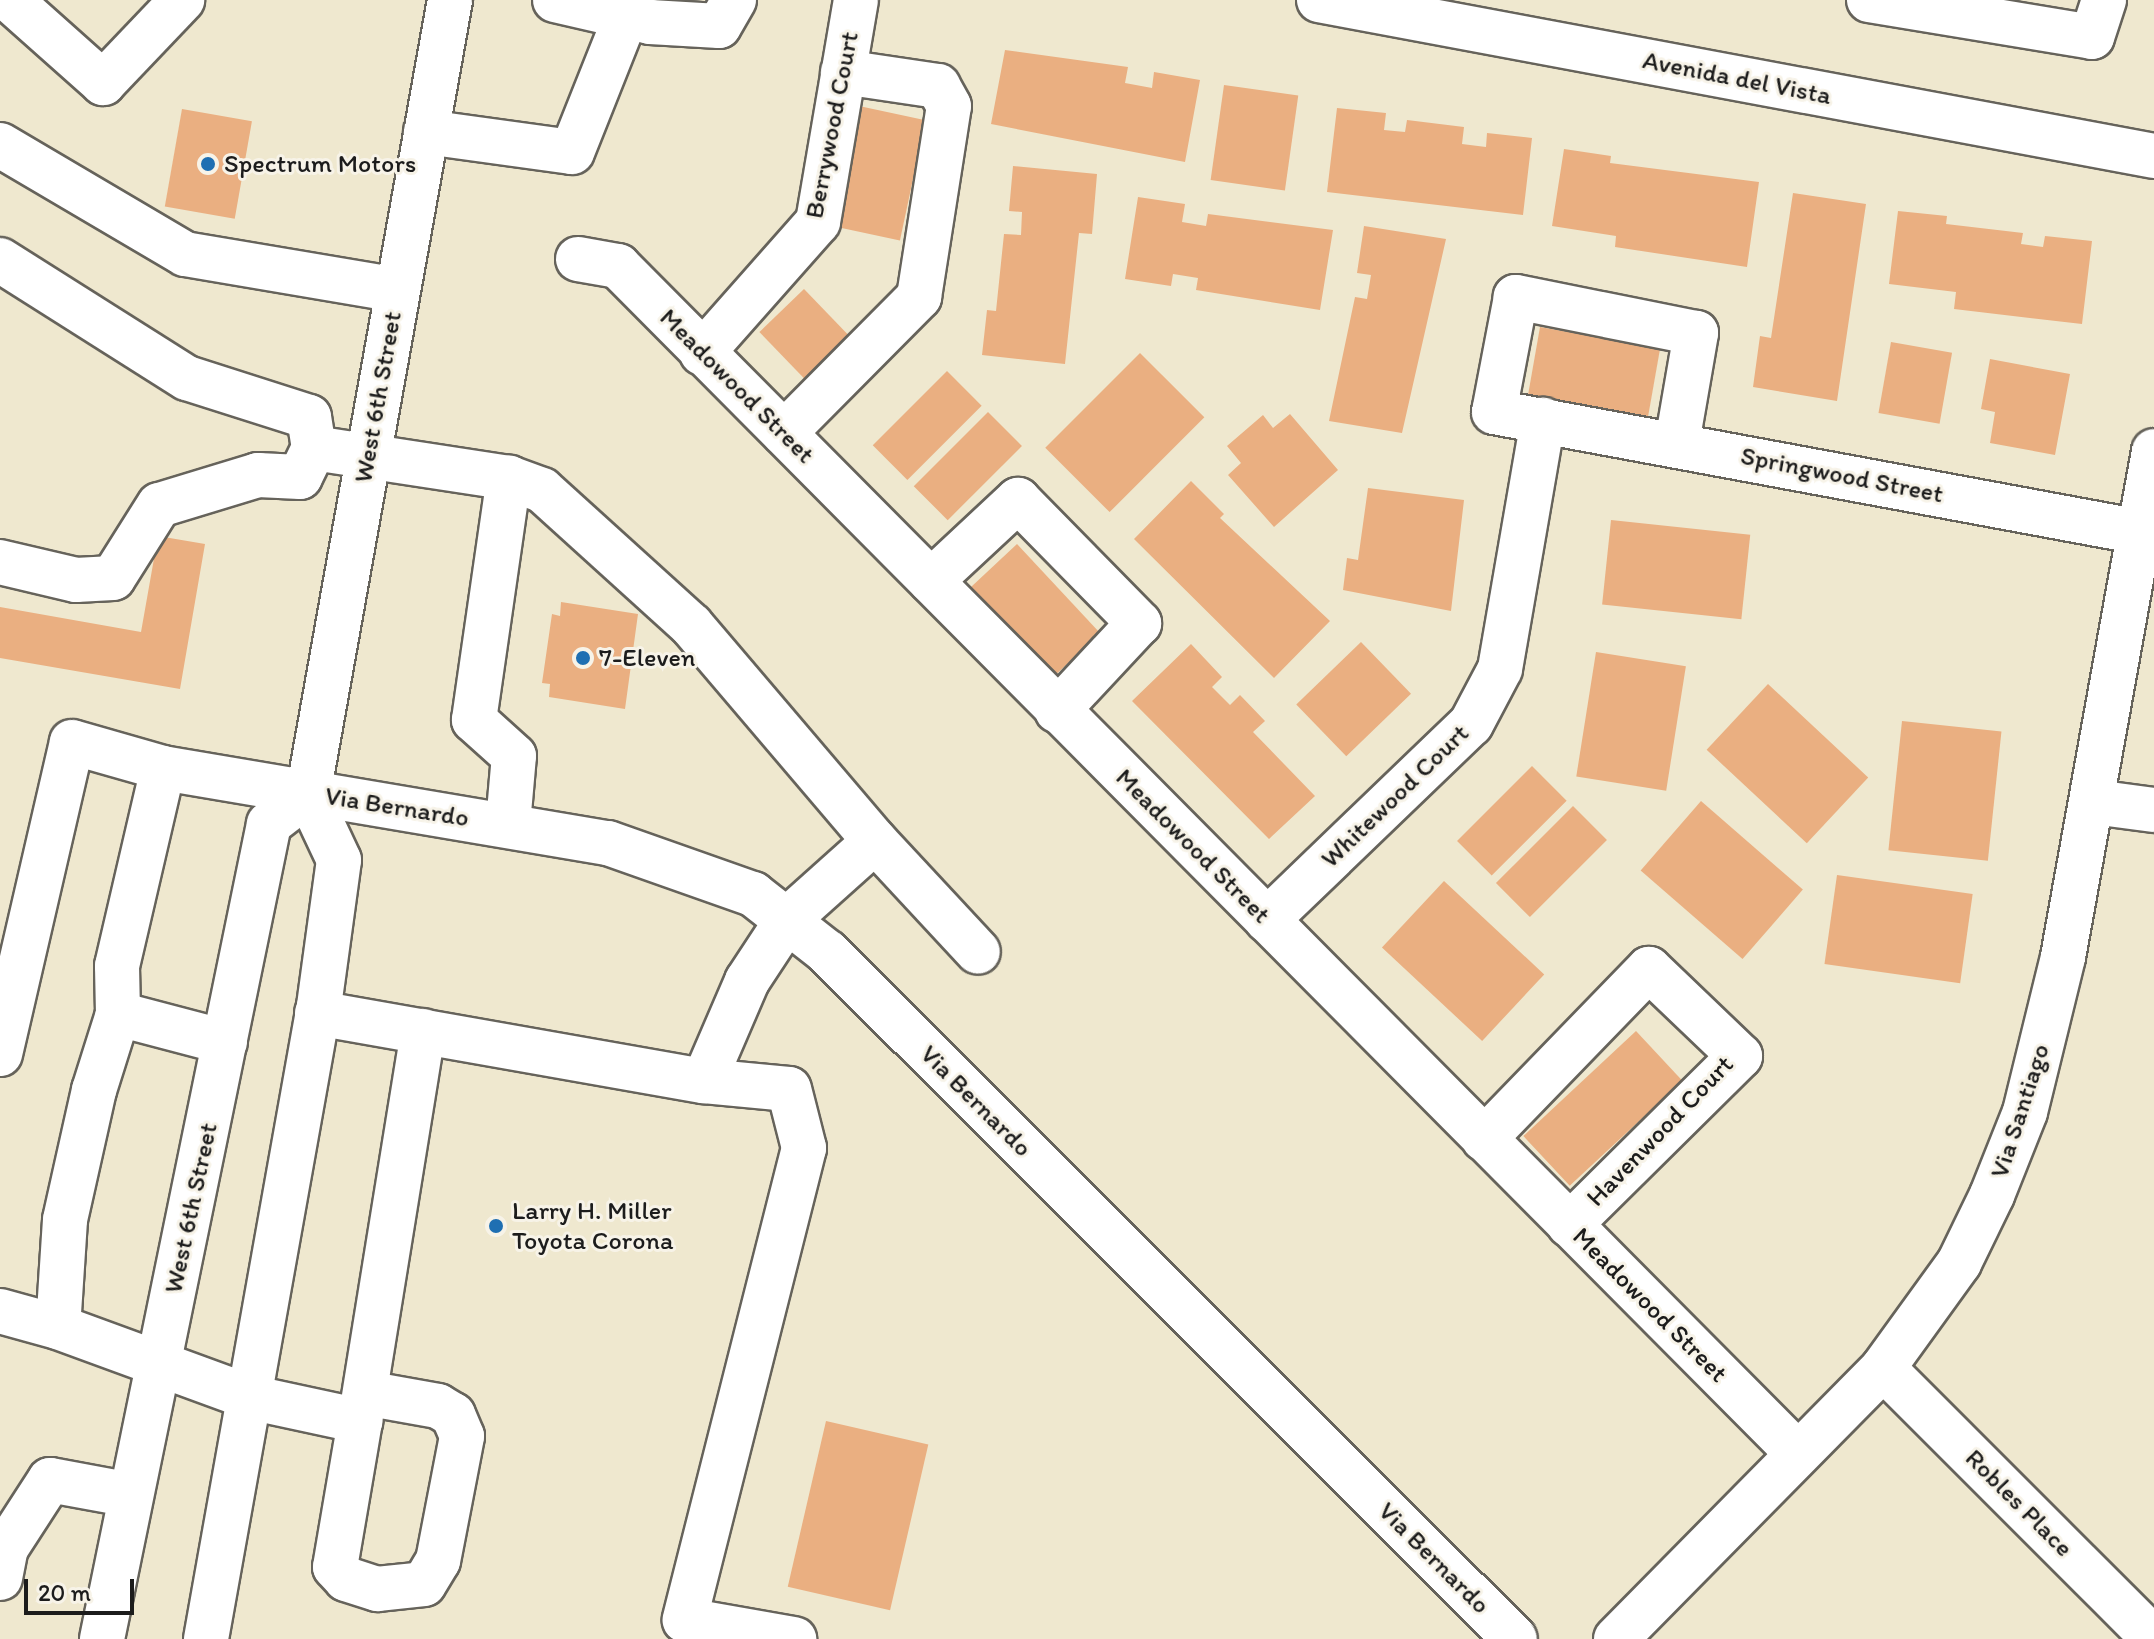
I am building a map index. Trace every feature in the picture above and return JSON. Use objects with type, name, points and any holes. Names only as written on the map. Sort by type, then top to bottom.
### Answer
[{"type":"street","points":[[10,0],[103,83],[182,0]]},
{"type":"street","name":"West 6th Street","points":[[102,1639],[269,824],[308,794],[450,0]]},
{"type":"street","points":[[555,0],[626,16],[719,26],[734,0]]},
{"type":"street","name":"Berrywood Court","points":[[702,353],[818,222],[856,0]]},
{"type":"street","name":"Avenida del Vista","points":[[1319,0],[2154,156]]},
{"type":"street","points":[[1869,0],[2092,37],[2104,0]]},
{"type":"street","points":[[426,132],[572,152],[626,16]]},
{"type":"street","points":[[784,433],[919,297],[949,106],[938,86],[843,72]]},
{"type":"street","points":[[0,145],[185,254],[397,290]]},
{"type":"street","name":"Meadowood Street","points":[[578,259],[618,266],[1798,1454]]},
{"type":"street","points":[[0,260],[187,378],[309,417],[314,448],[300,477],[258,475],[159,505],[113,578],[76,580],[0,562]]},
{"type":"street","name":"Springwood Street","points":[[1677,443],[1696,333],[1516,297],[1494,412],[1677,443],[2140,532]]},
{"type":"street","name":"Whitewood Court","points":[[1267,920],[1471,724],[1500,669],[1543,420]]},
{"type":"street","points":[[314,448],[509,478],[542,490],[691,625],[875,841],[978,952]]},
{"type":"street","name":"Via Santiago","points":[[1616,1639],[1883,1368],[1959,1263],[2025,1112],[2094,802],[2154,451]]},
{"type":"street","points":[[508,824],[514,756],[474,720],[509,478]]},
{"type":"street","points":[[931,581],[1018,500],[1139,623],[1057,711]]},
{"type":"street","name":"Via Bernardo","points":[[0,1054],[72,742],[163,768],[608,843],[684,866],[753,894],[827,952],[1515,1639]]},
{"type":"street","points":[[58,1327],[65,1220],[94,1090],[118,1014],[117,966],[163,768]]},
{"type":"street","points":[[206,1639],[317,1013],[339,860],[308,794]]},
{"type":"street","points":[[2094,802],[2154,810]]},
{"type":"street","points":[[704,1081],[747,981],[787,920],[875,841]]},
{"type":"street","name":"Havenwood Court","points":[[1484,1139],[1649,969],[1740,1056],[1569,1225]]},
{"type":"street","points":[[317,1013],[704,1081],[789,1089],[804,1148],[685,1620],[794,1639]]},
{"type":"street","points":[[118,1014],[225,1042]]},
{"type":"street","points":[[0,1311],[58,1327],[249,1397],[362,1407],[423,1031]]},
{"type":"street","name":"Robles Place","points":[[1883,1368],[2154,1639]]},
{"type":"street","points":[[0,1578],[6,1548],[50,1480],[131,1495]]},
{"type":"building","points":[[1005,50],[1128,67],[1125,83],[1152,88],[1154,72],[1200,80],[1185,162],[991,124]]},
{"type":"building","points":[[1224,85],[1298,95],[1285,191],[1211,180]]},
{"type":"building","points":[[859,106],[926,120],[900,240],[833,226]]},
{"type":"building","points":[[1337,108],[1386,113],[1384,130],[1405,132],[1407,120],[1464,127],[1462,144],[1486,147],[1487,133],[1532,138],[1523,215],[1327,192]]},
{"type":"building","name":"Spectrum Motors","points":[[182,109],[252,121],[235,219],[165,206]]},
{"type":"building","points":[[1564,149],[1611,156],[1610,163],[1759,182],[1747,267],[1615,247],[1616,236],[1552,226]]},
{"type":"building","points":[[1013,166],[1097,174],[1092,234],[1079,233],[1065,364],[982,355],[987,310],[996,311],[1004,234],[1021,235],[1022,212],[1009,211]]},
{"type":"building","points":[[1793,193],[1866,204],[1837,401],[1753,387],[1760,336],[1771,338]]},
{"type":"building","points":[[1138,197],[1185,204],[1182,222],[1206,226],[1208,214],[1333,230],[1320,310],[1196,290],[1198,278],[1173,274],[1171,286],[1125,279]]},
{"type":"building","points":[[1898,211],[1947,216],[1946,224],[2023,233],[2021,244],[2043,247],[2045,236],[2092,241],[2082,324],[1954,309],[1956,292],[1889,284]]},
{"type":"building","points":[[1364,226],[1446,239],[1402,433],[1329,421],[1355,297],[1367,299],[1371,275],[1357,273]]},
{"type":"building","points":[[804,289],[852,339],[807,382],[759,332]]},
{"type":"building","points":[[1540,327],[1660,348],[1648,417],[1528,396]]},
{"type":"building","points":[[1891,342],[1952,353],[1940,424],[1878,413]]},
{"type":"building","points":[[1140,353],[1204,417],[1110,512],[1045,448]]},
{"type":"building","points":[[1990,359],[2070,374],[2055,455],[1990,443],[1995,412],[1981,409]]},
{"type":"building","points":[[947,371],[982,406],[907,480],[873,445]]},
{"type":"building","points":[[988,412],[1022,446],[948,520],[914,486]]},
{"type":"building","points":[[1290,414],[1338,470],[1274,527],[1228,475],[1241,463],[1227,446],[1263,415],[1273,428]]},
{"type":"building","points":[[1191,481],[1224,514],[1220,518],[1330,621],[1274,678],[1134,539]]},
{"type":"building","points":[[1368,488],[1464,500],[1451,611],[1343,590],[1347,558],[1358,560]]},
{"type":"building","points":[[1611,520],[1750,535],[1741,619],[1602,605]]},
{"type":"building","points":[[158,536],[205,544],[180,689],[0,658],[0,607],[141,632]]},
{"type":"building","points":[[1017,544],[1100,633],[1050,680],[967,590]]},
{"type":"building","points":[[561,602],[638,614],[625,709],[549,697],[550,684],[542,683],[552,614],[560,616]]},
{"type":"building","points":[[1361,642],[1411,694],[1346,756],[1296,705]]},
{"type":"building","points":[[1191,644],[1222,677],[1212,687],[1230,705],[1240,695],[1265,721],[1253,732],[1315,796],[1269,839],[1132,701]]},
{"type":"building","points":[[1596,652],[1686,666],[1666,791],[1576,776]]},
{"type":"building","points":[[1768,684],[1868,777],[1807,843],[1707,750]]},
{"type":"building","points":[[1902,721],[2001,731],[1988,861],[1888,850]]},
{"type":"building","points":[[1532,766],[1567,801],[1492,876],[1457,841]]},
{"type":"building","points":[[1701,801],[1803,890],[1743,959],[1641,870]]},
{"type":"building","points":[[1573,806],[1607,840],[1530,917],[1496,883]]},
{"type":"building","points":[[1837,875],[1973,894],[1960,983],[1824,964]]},
{"type":"building","points":[[1444,881],[1544,974],[1482,1041],[1382,948]]},
{"type":"building","points":[[1636,1031],[1682,1081],[1570,1186],[1523,1136]]},
{"type":"building","points":[[826,1421],[928,1445],[890,1610],[788,1587]]},
{"type":"place","name":"Spectrum Motors","points":[[208,164]]},
{"type":"place","name":"7-Eleven","points":[[583,658]]},
{"type":"place","name":"Larry H. Miller Toyota Corona","points":[[496,1226]]}]
